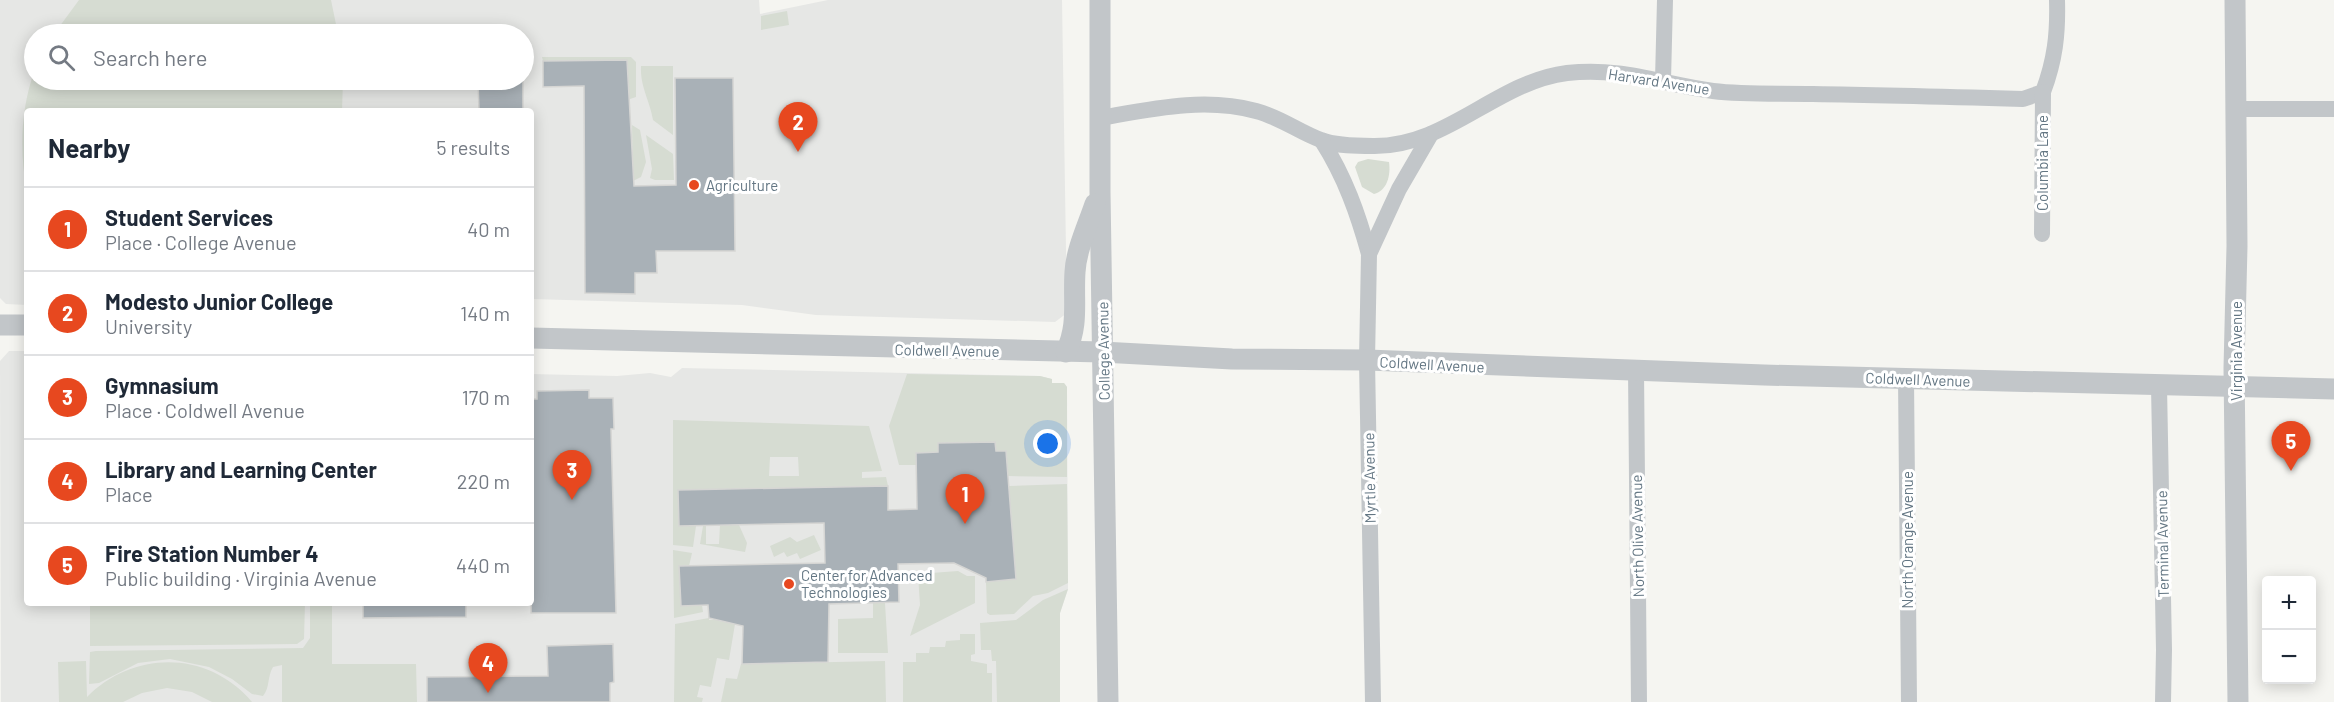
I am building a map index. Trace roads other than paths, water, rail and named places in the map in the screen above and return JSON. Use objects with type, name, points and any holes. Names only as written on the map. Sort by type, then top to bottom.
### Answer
[{"type":"street","name":"College Avenue","points":[[1100,0],[1100,192],[1108,702]]},
{"type":"street","points":[[1663,80],[1665,0]]},
{"type":"street","points":[[2043,92],[2058,36],[2057,0]]},
{"type":"street","name":"Virginia Avenue","points":[[2235,0],[2238,702]]},
{"type":"street","name":"Harvard Avenue","points":[[1100,118],[1174,105],[1230,105],[1280,119],[1322,141],[1374,146],[1397,144],[1431,134],[1458,122],[1514,88],[1539,79],[1566,74],[1621,72],[1714,91],[1738,92],[2023,99],[2043,92]]},
{"type":"street","name":"Columbia Lane","points":[[2042,234],[2043,92]]},
{"type":"street","points":[[2237,109],[2334,109]]},
{"type":"street","name":"Myrtle Avenue","points":[[1369,254],[1399,189],[1431,134]]},
{"type":"street","name":"Myrtle Avenue","points":[[1322,141],[1338,166],[1354,204],[1369,254],[1367,360],[1373,702]]},
{"type":"street","points":[[1066,352],[1076,324],[1074,271],[1100,192]]},
{"type":"street","points":[[0,325],[24,325]]},
{"type":"street","name":"Coldwell Avenue","points":[[534,338],[1102,352],[1232,359],[1367,360],[1499,367],[2334,389]]},
{"type":"street","name":"North Olive Avenue","points":[[1636,369],[1639,702]]},
{"type":"street","name":"North Orange Avenue","points":[[1906,378],[1909,702]]},
{"type":"street","name":"Terminal Avenue","points":[[2159,386],[2163,702]]},
{"type":"place","name":"Modesto Junior College","points":[[798,152]]},
{"type":"place","name":"Agriculture","points":[[694,185]]},
{"type":"place","name":"Fire Station Number 4","points":[[2291,471]]},
{"type":"place","name":"Gymnasium","points":[[572,500]]},
{"type":"place","name":"Student Services","points":[[965,524]]},
{"type":"place","name":"Center for Advanced Technologies","points":[[789,584]]},
{"type":"place","name":"Library and Learning Center","points":[[488,693]]}]
